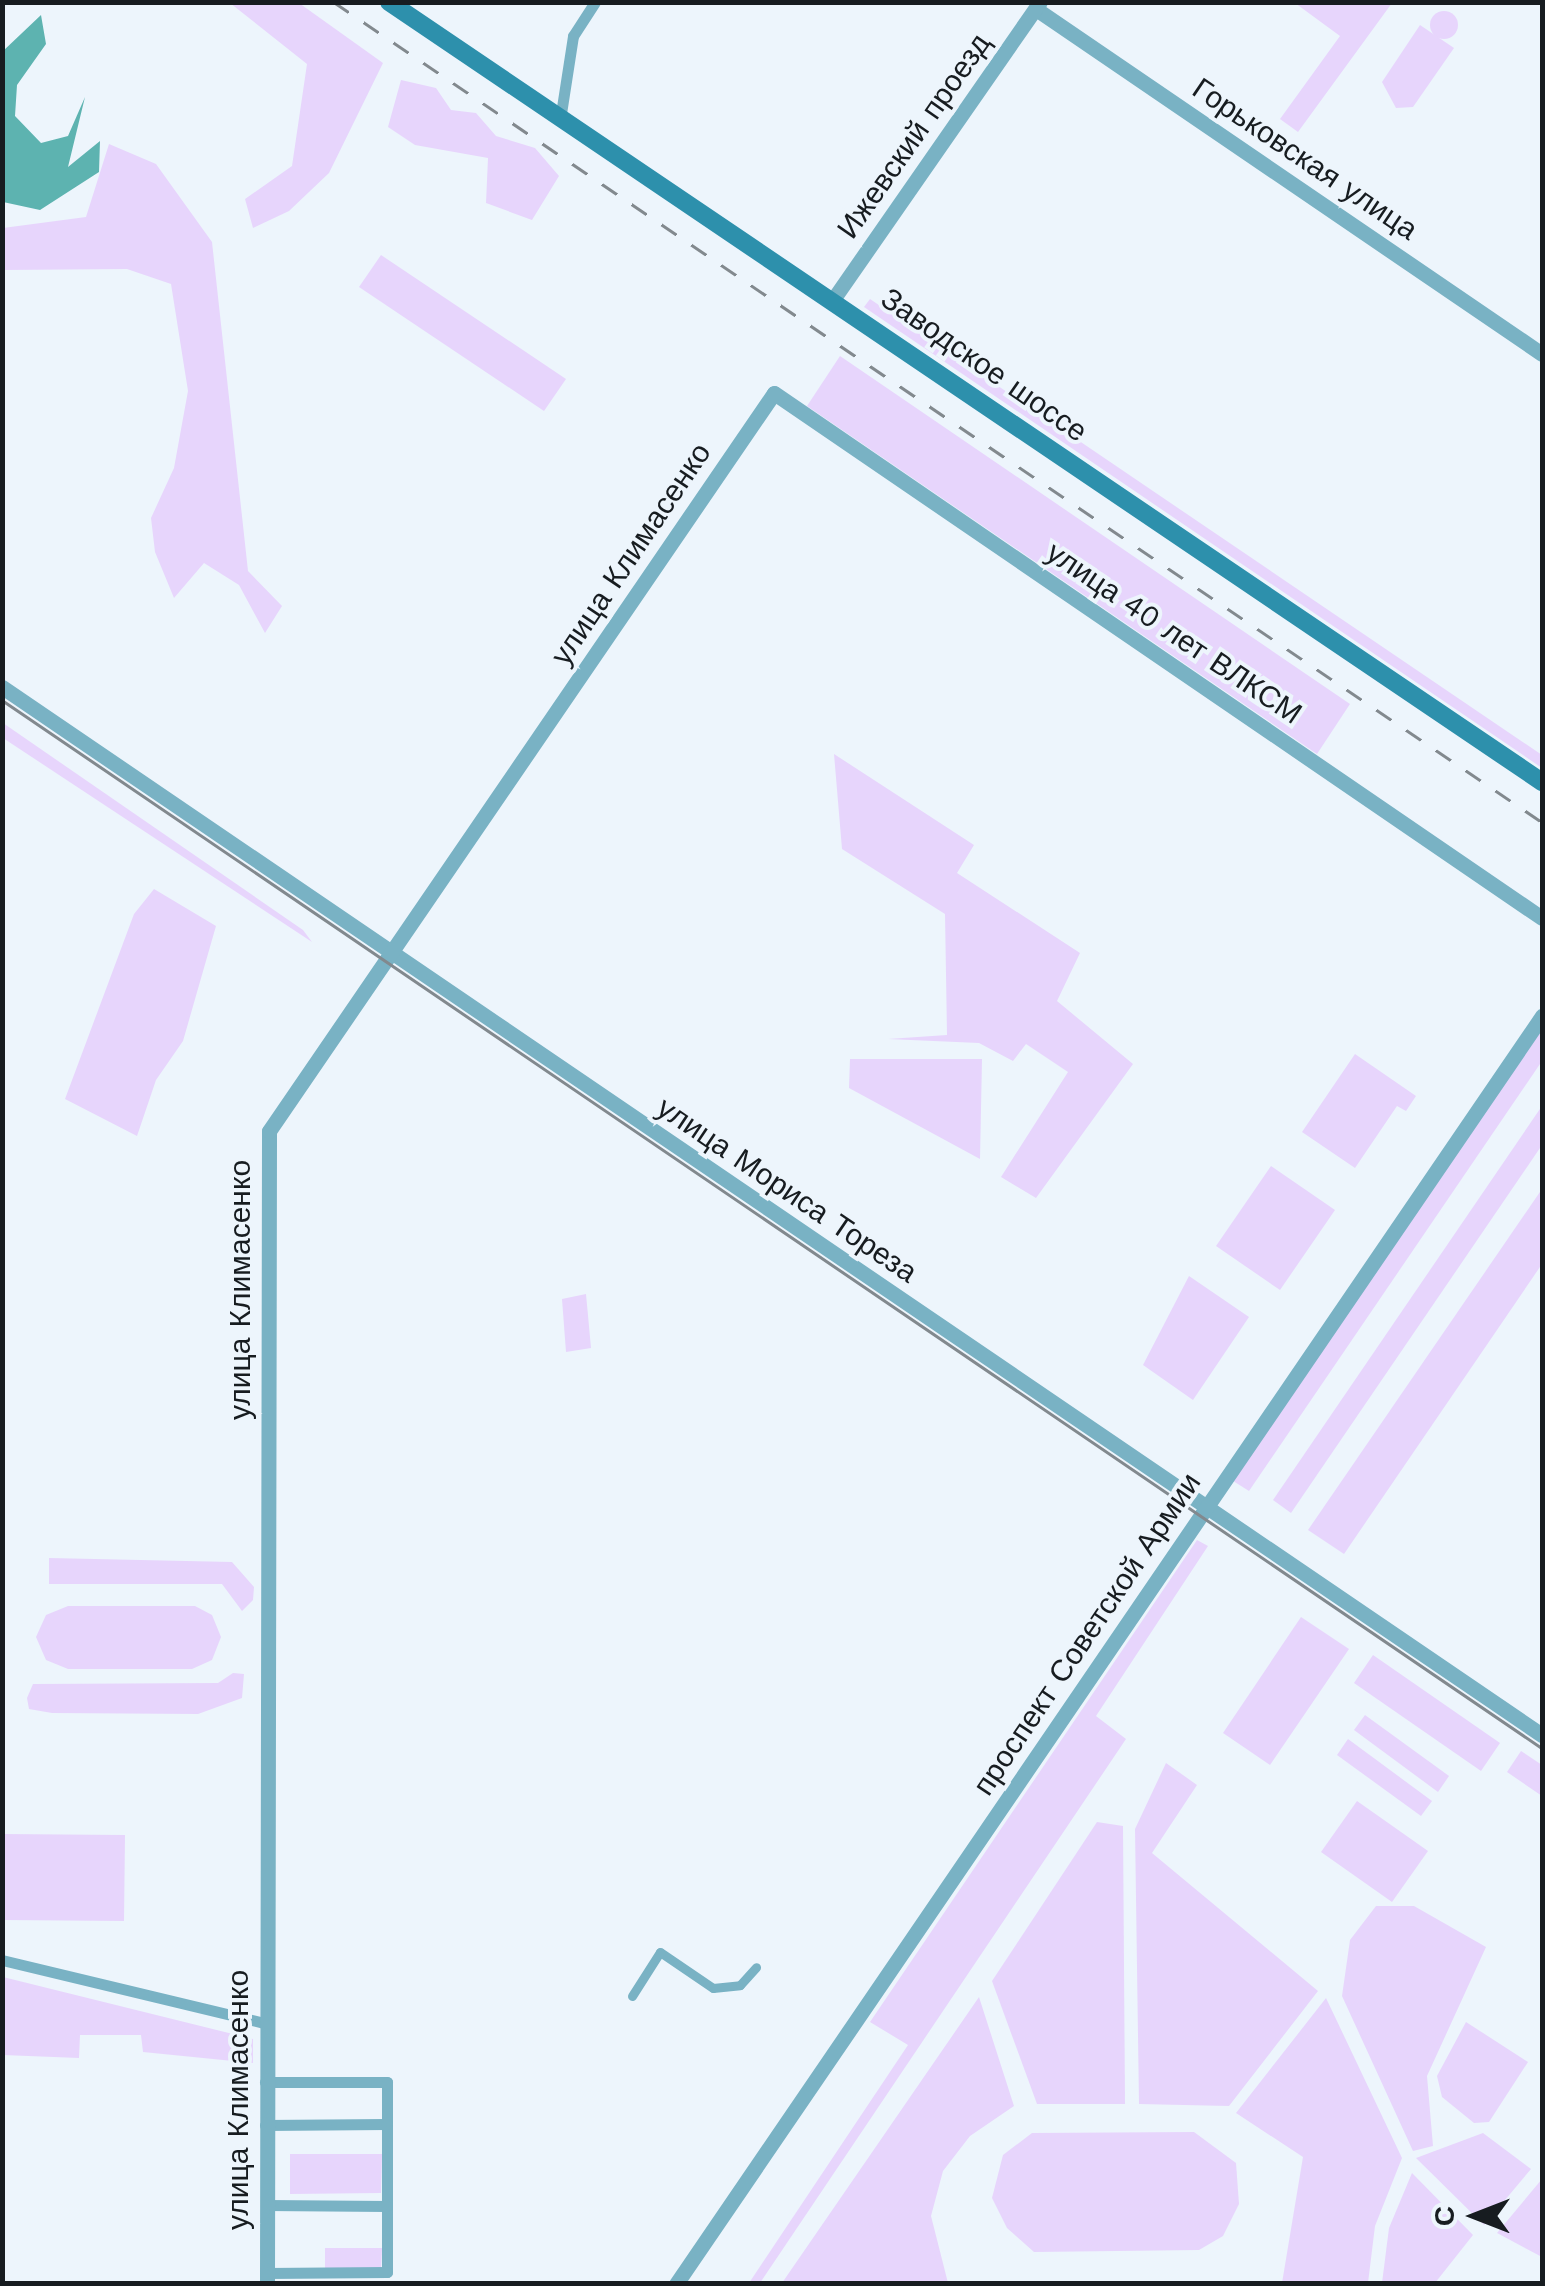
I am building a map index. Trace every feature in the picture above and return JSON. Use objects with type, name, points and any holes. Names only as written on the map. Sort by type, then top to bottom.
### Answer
[{"type":"main road","name":"Заводское шоссе","points":[[389,2],[1542,782]]},
{"type":"street","points":[[560,121],[572,36],[595,2]]},
{"type":"street","name":"Ижевский проезд","points":[[832,301],[1038,6]]},
{"type":"street","name":"Горьковская улица","points":[[1038,6],[1542,354]]},
{"type":"street","name":"улица 40 лет ВЛКСМ","points":[[774,393],[1542,918]]},
{"type":"street","name":"улица Климасенко","points":[[266,2278],[269,1131],[774,393]]},
{"type":"street","name":"улица Мориса Тореза","points":[[2,687],[1542,1735]]},
{"type":"street","name":"проспект Советской Армии","points":[[676,2284],[1542,1016]]},
{"type":"street","points":[[632,1996],[660,1952],[713,1988],[740,1985],[756,1967]]},
{"type":"street","points":[[2,1960],[265,2023]]},
{"type":"street","points":[[265,2082],[387,2082],[387,2272],[266,2278]]},
{"type":"street","points":[[265,2125],[387,2124]]},
{"type":"street","points":[[266,2206],[387,2206]]},
{"type":"shaded area","points":[[230,3],[299,3],[383,63],[329,173],[289,211],[253,228],[245,199],[292,166],[307,64]]},
{"type":"shaded area","points":[[1295,3],[1392,3],[1298,132],[1280,119],[1340,36]]},
{"type":"shaded area","points":[[1444,11],[1454,15],[1458,25],[1454,35],[1444,39],[1434,35],[1430,25],[1434,15]]},
{"type":"shaded area","points":[[1420,25],[1454,48],[1413,107],[1396,108],[1382,82]]},
{"type":"shaded area","points":[[401,80],[436,88],[451,110],[476,113],[496,136],[535,148],[559,176],[532,220],[486,203],[488,158],[415,145],[388,127]]},
{"type":"shaded area","points":[[109,144],[156,164],[212,242],[248,571],[282,606],[265,633],[239,585],[204,563],[174,598],[155,552],[151,518],[174,468],[188,391],[171,284],[127,269],[3,270],[3,228],[86,217]]},
{"type":"shaded area","points":[[381,255],[566,379],[544,411],[359,287]]},
{"type":"shaded area","points":[[870,299],[1542,755],[1542,768],[864,307]]},
{"type":"shaded area","points":[[840,356],[1350,704],[1317,754],[807,406]]},
{"type":"shaded area","points":[[3,723],[303,930],[312,942],[3,738]]},
{"type":"shaded area","points":[[834,754],[974,845],[957,873],[1080,953],[1057,1001],[1133,1064],[1036,1198],[1001,1177],[1068,1072],[1026,1044],[1013,1061],[979,1043],[888,1039],[947,1035],[945,914],[842,849]]},
{"type":"shaded area","points":[[154,889],[216,926],[183,1041],[156,1080],[137,1136],[65,1099],[134,914]]},
{"type":"shaded area","points":[[1542,1021],[1542,1061],[1249,1491],[1230,1479]]},
{"type":"shaded area","points":[[1355,1054],[1416,1096],[1406,1111],[1397,1106],[1355,1168],[1302,1132]]},
{"type":"shaded area","points":[[850,1059],[982,1059],[980,1159],[849,1088]]},
{"type":"shaded area","points":[[1542,1106],[1542,1145],[1291,1513],[1273,1500]]},
{"type":"shaded area","points":[[1271,1166],[1335,1210],[1280,1290],[1216,1246]]},
{"type":"shaded area","points":[[1542,1189],[1542,1264],[1344,1554],[1308,1530]]},
{"type":"shaded area","points":[[1189,1276],[1249,1317],[1193,1400],[1143,1365]]},
{"type":"shaded area","points":[[586,1294],[591,1348],[566,1352],[562,1299]]},
{"type":"shaded area","points":[[1197,1540],[1208,1546],[1096,1716],[1126,1739],[760,2283],[749,2283],[908,2045],[870,2022]]},
{"type":"shaded area","points":[[49,1558],[232,1562],[254,1587],[253,1600],[242,1611],[222,1584],[49,1584]]},
{"type":"shaded area","points":[[68,1606],[195,1606],[212,1615],[221,1637],[212,1660],[192,1669],[68,1669],[46,1660],[36,1637],[46,1615]]},
{"type":"shaded area","points":[[1301,1617],[1349,1649],[1270,1765],[1223,1733]]},
{"type":"shaded area","points":[[1373,1655],[1500,1743],[1481,1771],[1354,1683]]},
{"type":"shaded area","points":[[233,1673],[244,1674],[242,1698],[198,1714],[52,1713],[29,1709],[27,1698],[33,1684],[218,1683]]},
{"type":"shaded area","points":[[1365,1715],[1449,1776],[1438,1792],[1354,1730]]},
{"type":"shaded area","points":[[1348,1739],[1432,1801],[1421,1816],[1337,1755]]},
{"type":"shaded area","points":[[1521,1751],[1542,1765],[1542,1796],[1507,1772]]},
{"type":"shaded area","points":[[1166,1763],[1197,1785],[1152,1853],[1318,1991],[1229,2106],[1139,2104],[1135,1829]]},
{"type":"shaded area","points":[[1357,1801],[1428,1851],[1392,1902],[1321,1852]]},
{"type":"shaded area","points":[[1097,1822],[1123,1826],[1125,2104],[1037,2104],[992,1981]]},
{"type":"shaded area","points":[[3,1834],[125,1835],[124,1921],[3,1920]]},
{"type":"shaded area","points":[[1376,1906],[1414,1906],[1486,1947],[1427,2076],[1433,2146],[1413,2151],[1342,1996],[1350,1940]]},
{"type":"shaded area","points":[[3,1977],[253,2039],[253,2063],[143,2052],[141,2035],[80,2035],[79,2058],[3,2055]]},
{"type":"shaded area","points":[[979,1997],[1014,2106],[970,2136],[943,2171],[931,2216],[948,2283],[782,2283]]},
{"type":"shaded area","points":[[1326,1998],[1402,2158],[1375,2226],[1368,2283],[1282,2283],[1303,2157],[1236,2113]]},
{"type":"shaded area","points":[[1466,2022],[1528,2062],[1489,2122],[1474,2123],[1442,2097],[1437,2076]]},
{"type":"shaded area","points":[[1194,2132],[1236,2163],[1239,2204],[1223,2236],[1199,2250],[1034,2252],[1007,2228],[992,2198],[1003,2155],[1032,2133]]},
{"type":"shaded area","points":[[1483,2133],[1531,2169],[1484,2225],[1416,2158]]},
{"type":"shaded area","points":[[290,2154],[382,2154],[381,2193],[290,2194]]},
{"type":"shaded area","points":[[1412,2173],[1473,2235],[1435,2283],[1382,2283],[1389,2228]]},
{"type":"shaded area","points":[[1542,2179],[1542,2257],[1497,2233]]},
{"type":"shaded area","points":[[325,2248],[382,2248],[381,2270],[325,2269]]},
{"type":"water","points":[[41,15],[46,44],[17,85],[15,116],[41,143],[68,136],[85,97],[68,167],[100,141],[99,172],[40,210],[3,202],[2,52]]},
{"type":"tram line","points":[[2,700],[1542,1748]]},
{"type":"railway","points":[[334,2],[1542,822]]}]
